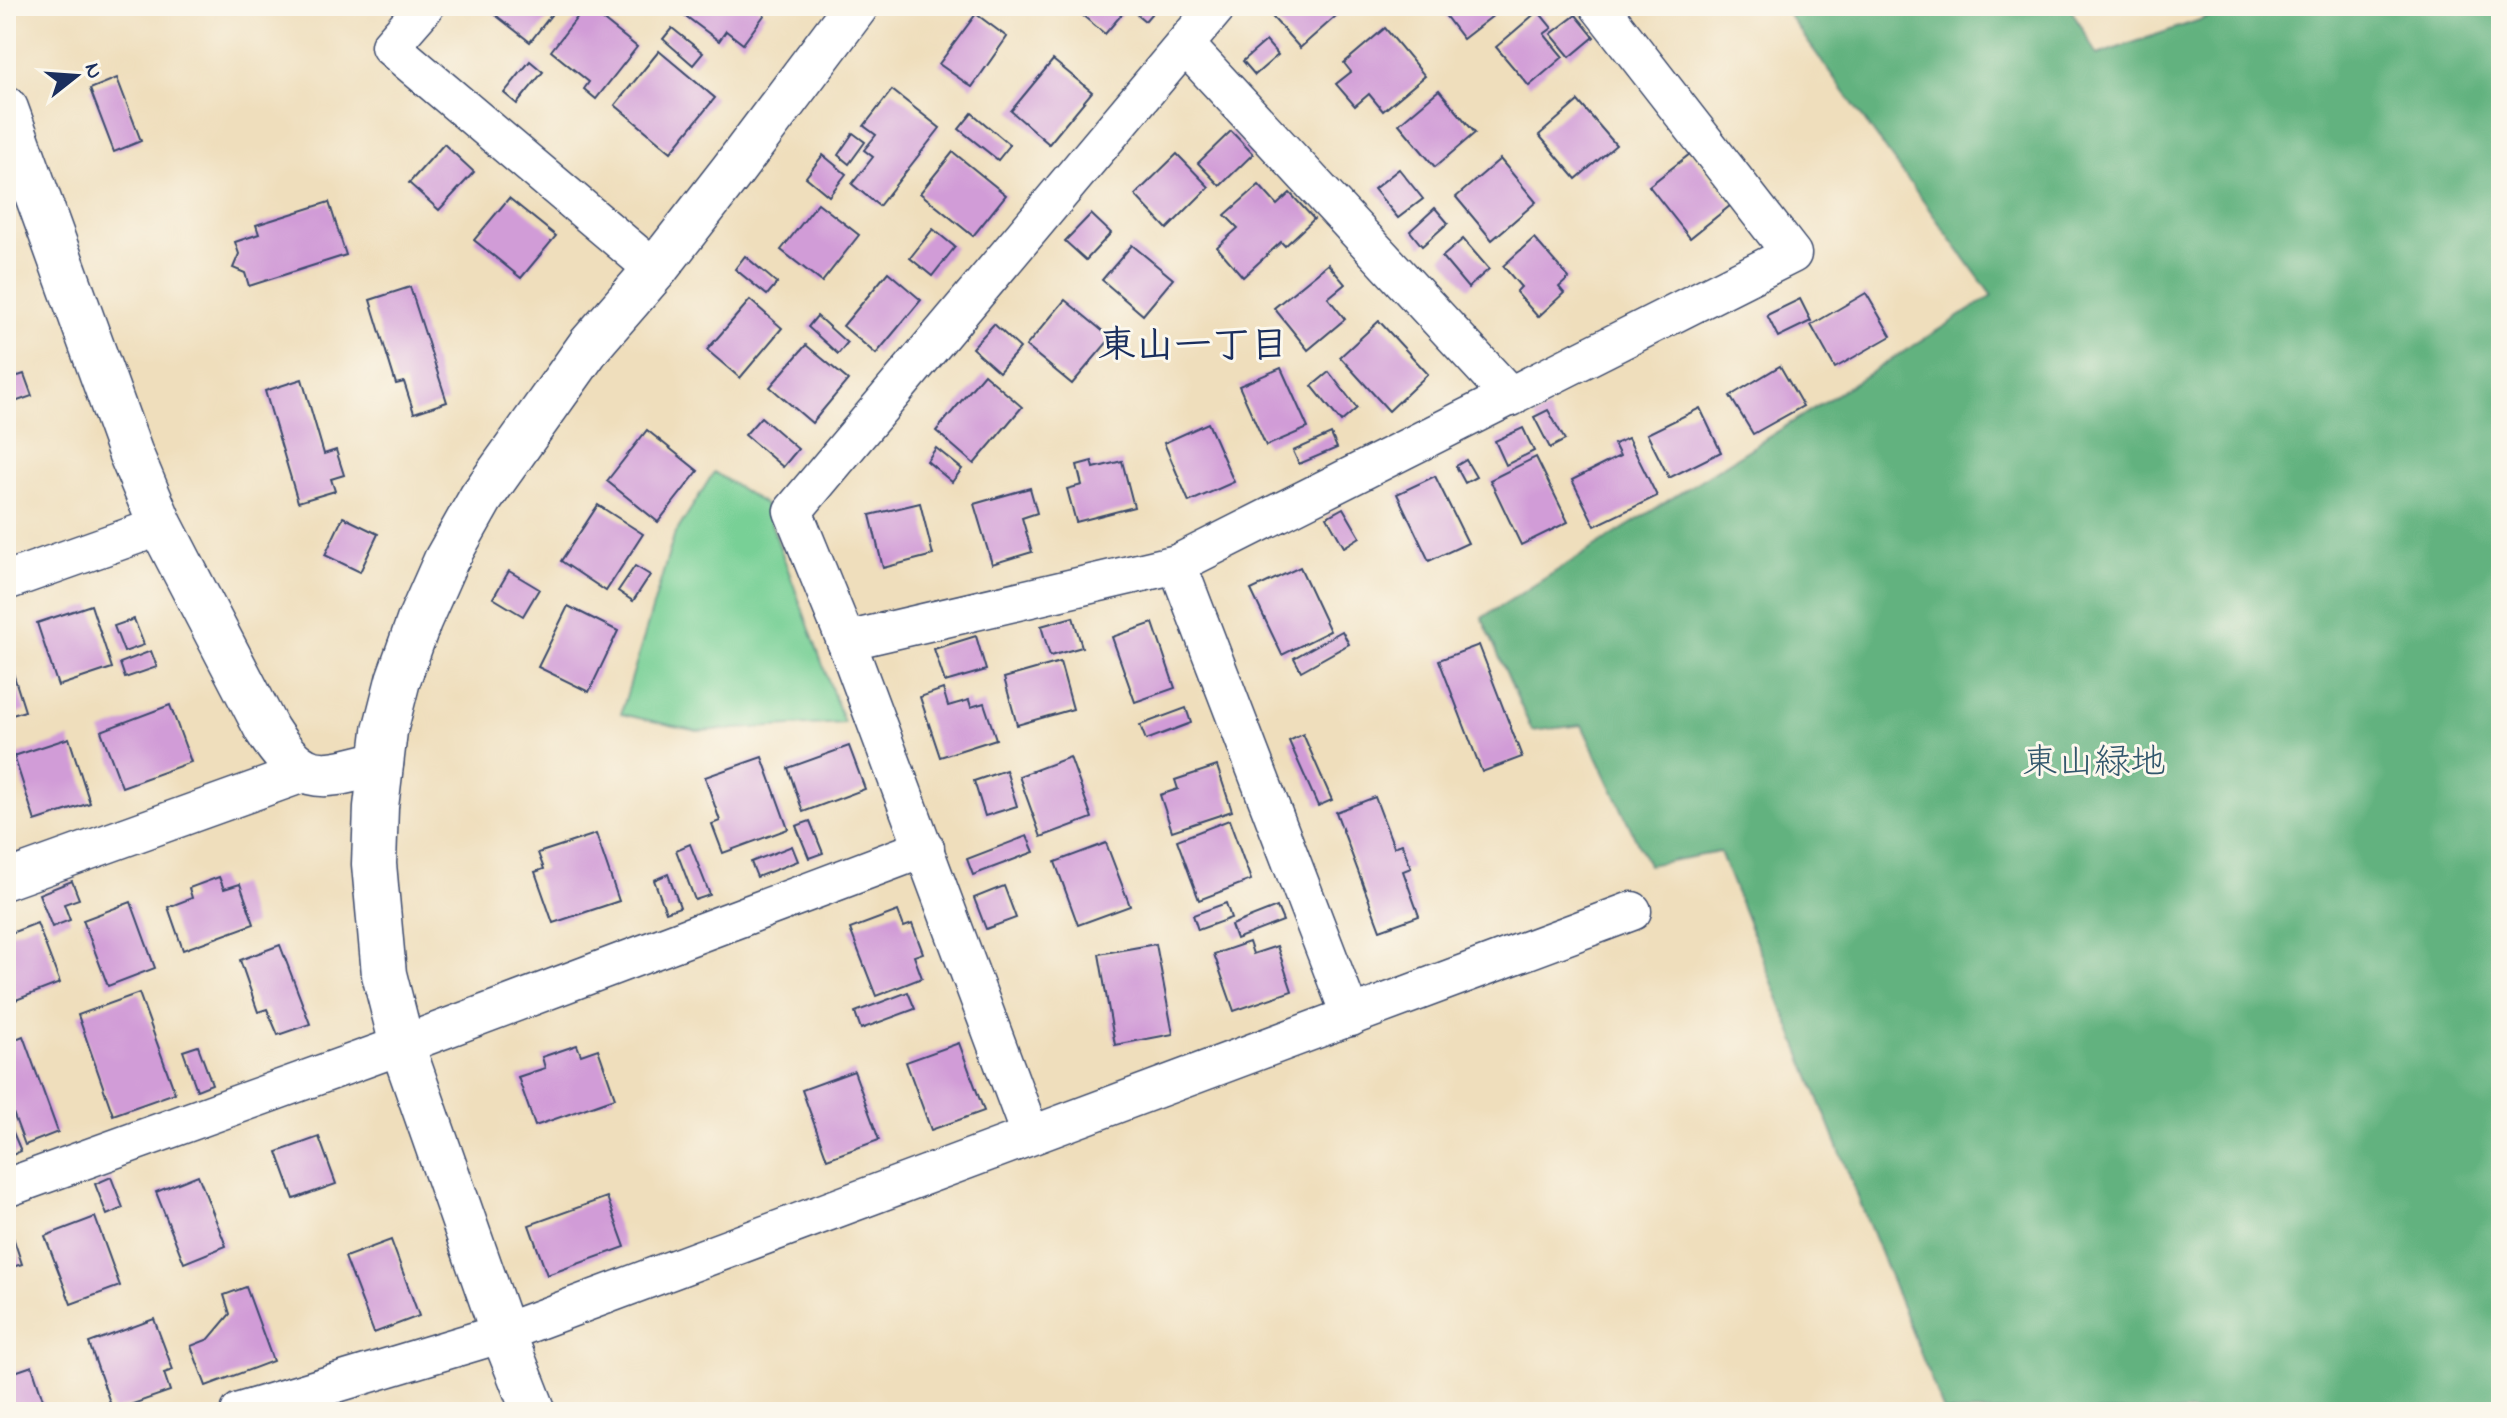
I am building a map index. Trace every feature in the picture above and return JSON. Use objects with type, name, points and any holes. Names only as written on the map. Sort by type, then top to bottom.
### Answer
[{"type":"street","points":[[425,6],[390,46],[655,270]]},
{"type":"street","points":[[534,1412],[503,1333],[402,1045],[384,974],[374,864],[385,731],[398,680],[419,621],[446,560],[481,498],[590,345],[655,270],[856,6]]},
{"type":"street","points":[[1030,1134],[925,848],[793,511],[1217,6]]},
{"type":"street","points":[[846,641],[1177,564],[1792,254],[1599,6]]},
{"type":"street","points":[[1185,45],[1511,397]]},
{"type":"street","points":[[6,109],[130,452],[161,526],[267,730],[283,755],[306,772],[326,776],[381,763]]},
{"type":"street","points":[[6,581],[161,526]]},
{"type":"street","points":[[1177,564],[1351,1017]]},
{"type":"street","points":[[6,880],[306,772]]},
{"type":"street","points":[[6,1188],[402,1045],[925,848]]},
{"type":"street","points":[[240,1412],[503,1333],[1632,911]]},
{"type":"green space","name":"東山緑地","points":[[1782,6],[2069,6],[2097,55],[2241,6],[2501,6],[2501,1412],[1944,1412],[1720,852],[1648,865],[1582,725],[1532,731],[1482,618],[1992,296]]},
{"type":"green space","points":[[714,472],[764,504],[844,723],[697,731],[621,714],[674,536]]},
{"type":"building","points":[[484,6],[558,6],[530,42]]},
{"type":"building","points":[[586,6],[637,47],[596,99],[584,89],[589,82],[551,51]]},
{"type":"building","points":[[689,6],[755,6],[765,14],[743,44],[726,31],[719,41],[683,14]]},
{"type":"building","points":[[1090,6],[1158,6],[1145,21],[1128,7],[1105,34],[1082,15]]},
{"type":"building","points":[[1272,6],[1326,6],[1336,16],[1300,48],[1267,11]]},
{"type":"building","points":[[1438,6],[1501,6],[1503,8],[1463,39]]},
{"type":"building","points":[[1538,11],[1552,28],[1544,34],[1563,57],[1529,86],[1496,47]]},
{"type":"building","points":[[976,14],[1007,37],[972,87],[939,64]]},
{"type":"building","points":[[1576,15],[1594,37],[1570,57],[1551,34]]},
{"type":"building","points":[[672,28],[703,53],[693,65],[663,39]]},
{"type":"building","points":[[1385,28],[1425,76],[1383,111],[1369,94],[1355,106],[1336,84],[1351,72],[1344,63]]},
{"type":"building","points":[[1266,41],[1278,55],[1255,75],[1243,61]]},
{"type":"building","points":[[659,51],[715,98],[671,152],[615,105]]},
{"type":"building","points":[[1053,60],[1092,92],[1049,144],[1011,111]]},
{"type":"building","points":[[530,61],[543,72],[517,104],[504,93]]},
{"type":"building","points":[[117,78],[141,141],[114,152],[90,89]]},
{"type":"building","points":[[892,90],[940,128],[879,206],[852,184],[873,157],[864,150],[876,135],[864,126]]},
{"type":"building","points":[[1439,90],[1475,133],[1435,167],[1399,124]]},
{"type":"building","points":[[1578,101],[1616,145],[1576,179],[1539,135]]},
{"type":"building","points":[[972,113],[1010,145],[998,160],[959,129]]},
{"type":"building","points":[[1231,131],[1253,154],[1220,186],[1198,163]]},
{"type":"building","points":[[853,133],[865,142],[849,164],[838,155]]},
{"type":"building","points":[[444,144],[474,172],[439,210],[409,183]]},
{"type":"building","points":[[953,152],[1006,195],[973,236],[920,193]]},
{"type":"building","points":[[1177,154],[1209,187],[1167,229],[1135,195]]},
{"type":"building","points":[[1690,154],[1731,205],[1690,238],[1649,186]]},
{"type":"building","points":[[823,155],[846,174],[829,196],[806,177]]},
{"type":"building","points":[[1500,159],[1536,202],[1492,240],[1456,197]]},
{"type":"building","points":[[1399,169],[1423,199],[1398,218],[1374,189]]},
{"type":"building","points":[[1259,185],[1277,205],[1290,193],[1314,219],[1285,246],[1281,242],[1243,277],[1217,247],[1238,228],[1225,215]]},
{"type":"building","points":[[509,198],[556,236],[521,278],[474,240]]},
{"type":"building","points":[[329,202],[346,255],[249,286],[245,273],[233,268],[239,254],[235,242],[259,234],[256,225]]},
{"type":"building","points":[[818,203],[859,235],[822,282],[781,250]]},
{"type":"building","points":[[1435,208],[1448,223],[1422,246],[1410,231]]},
{"type":"building","points":[[1091,214],[1111,233],[1086,260],[1065,241]]},
{"type":"building","points":[[933,229],[955,247],[932,276],[910,258]]},
{"type":"building","points":[[1534,238],[1569,278],[1559,287],[1564,293],[1538,317],[1516,292],[1521,287],[1503,266]]},
{"type":"building","points":[[1463,239],[1489,269],[1468,288],[1442,257]]},
{"type":"building","points":[[1132,245],[1173,279],[1143,315],[1102,280]]},
{"type":"building","points":[[745,256],[777,283],[767,295],[735,269]]},
{"type":"building","points":[[1328,264],[1345,284],[1328,298],[1345,319],[1308,350],[1274,308]]},
{"type":"building","points":[[888,272],[921,300],[876,354],[843,326]]},
{"type":"building","points":[[410,287],[447,402],[414,413],[404,382],[396,384],[370,300]]},
{"type":"building","points":[[1866,293],[1891,336],[1835,368],[1811,325]]},
{"type":"building","points":[[1800,299],[1811,321],[1778,337],[1767,315]]},
{"type":"building","points":[[750,300],[782,328],[740,378],[707,350]]},
{"type":"building","points":[[1065,300],[1111,338],[1072,384],[1026,346]]},
{"type":"building","points":[[817,316],[847,343],[838,354],[808,327]]},
{"type":"building","points":[[1379,321],[1428,374],[1389,411],[1340,357]]},
{"type":"building","points":[[994,324],[1020,348],[999,372],[972,348]]},
{"type":"building","points":[[806,345],[848,380],[812,423],[770,387]]},
{"type":"building","points":[[1780,366],[1803,406],[1753,434],[1730,396]]},
{"type":"building","points":[[1281,368],[1308,428],[1266,446],[1239,386]]},
{"type":"building","points":[[1329,372],[1357,408],[1341,422],[1312,386]]},
{"type":"building","points":[[24,374],[32,396],[6,405],[6,380]]},
{"type":"building","points":[[984,374],[1022,407],[974,464],[936,431]]},
{"type":"building","points":[[302,379],[324,454],[336,450],[344,475],[331,479],[335,491],[298,502],[265,391]]},
{"type":"building","points":[[1700,408],[1721,452],[1669,478],[1647,434]]},
{"type":"building","points":[[1548,410],[1565,440],[1550,448],[1534,417]]},
{"type":"building","points":[[761,417],[798,449],[783,467],[745,435]]},
{"type":"building","points":[[1208,423],[1234,482],[1189,502],[1164,443]]},
{"type":"building","points":[[1523,428],[1534,451],[1506,465],[1495,441]]},
{"type":"building","points":[[647,430],[698,471],[658,522],[607,481]]},
{"type":"building","points":[[1331,434],[1337,448],[1299,464],[1293,451]]},
{"type":"building","points":[[1628,438],[1657,496],[1595,526],[1572,480],[1620,456],[1614,444]]},
{"type":"building","points":[[936,448],[962,469],[952,482],[927,461]]},
{"type":"building","points":[[1536,457],[1568,522],[1521,545],[1490,480]]},
{"type":"building","points":[[1466,460],[1476,477],[1465,483],[1456,466]]},
{"type":"building","points":[[1092,461],[1094,468],[1122,461],[1134,507],[1076,522],[1067,489],[1082,485],[1077,465]]},
{"type":"building","points":[[1435,476],[1468,543],[1429,561],[1397,494]]},
{"type":"building","points":[[1030,488],[1037,513],[1022,518],[1032,552],[992,564],[974,504]]},
{"type":"building","points":[[920,503],[933,555],[883,568],[870,515]]},
{"type":"building","points":[[598,505],[643,534],[606,591],[561,561]]},
{"type":"building","points":[[1343,508],[1360,537],[1344,547],[1327,517]]},
{"type":"building","points":[[343,517],[378,534],[360,572],[325,555]]},
{"type":"building","points":[[635,566],[650,575],[633,601],[618,591]]},
{"type":"building","points":[[1300,567],[1330,631],[1282,655],[1251,590]]},
{"type":"building","points":[[509,571],[539,589],[523,616],[493,598]]},
{"type":"building","points":[[91,605],[112,668],[58,686],[37,623]]},
{"type":"building","points":[[568,606],[618,631],[589,692],[538,667]]},
{"type":"building","points":[[1073,617],[1082,647],[1050,656],[1041,626]]},
{"type":"building","points":[[134,619],[144,645],[124,652],[114,626]]},
{"type":"building","points":[[1153,623],[1175,688],[1135,702],[1112,637]]},
{"type":"building","points":[[1342,631],[1349,644],[1301,671],[1294,658]]},
{"type":"building","points":[[976,636],[986,670],[945,682],[934,649]]},
{"type":"building","points":[[1479,645],[1522,757],[1482,772],[1439,660]]},
{"type":"building","points":[[151,651],[157,667],[125,678],[120,663]]},
{"type":"building","points":[[6,655],[25,711],[6,717]]},
{"type":"building","points":[[1060,662],[1073,709],[1017,725],[1004,678]]},
{"type":"building","points":[[943,689],[948,706],[969,700],[971,707],[984,703],[996,739],[940,757],[920,697]]},
{"type":"building","points":[[170,705],[191,762],[122,787],[101,731]]},
{"type":"building","points":[[1186,708],[1191,723],[1146,740],[1140,725]]},
{"type":"building","points":[[1303,734],[1332,800],[1318,806],[1289,741]]},
{"type":"building","points":[[69,738],[90,803],[35,821],[14,756]]},
{"type":"building","points":[[849,746],[865,789],[803,812],[788,768]]},
{"type":"building","points":[[762,757],[788,829],[723,853],[712,824],[720,821],[705,777]]},
{"type":"building","points":[[1070,757],[1092,818],[1041,837],[1019,776]]},
{"type":"building","points":[[1217,766],[1232,811],[1172,831],[1160,795],[1178,789],[1175,780]]},
{"type":"building","points":[[1006,770],[1017,806],[985,816],[974,781]]},
{"type":"building","points":[[1375,797],[1394,847],[1402,844],[1411,868],[1403,871],[1419,916],[1380,930],[1336,812]]},
{"type":"building","points":[[1229,820],[1251,880],[1199,900],[1177,840]]},
{"type":"building","points":[[810,821],[823,853],[809,858],[796,826]]},
{"type":"building","points":[[596,834],[619,901],[553,923],[535,872],[544,869],[538,853]]},
{"type":"building","points":[[1027,836],[1034,852],[973,875],[967,859]]},
{"type":"building","points":[[1106,843],[1130,906],[1078,925],[1055,862]]},
{"type":"building","points":[[690,844],[710,895],[695,900],[676,850]]},
{"type":"building","points":[[792,846],[798,861],[757,877],[751,862]]},
{"type":"building","points":[[668,874],[680,907],[666,912],[654,880]]},
{"type":"building","points":[[219,877],[224,889],[240,884],[254,924],[183,950],[168,907],[192,898],[189,888]]},
{"type":"building","points":[[72,881],[79,899],[64,904],[70,920],[52,927],[39,894]]},
{"type":"building","points":[[1004,886],[1016,918],[986,929],[974,898]]},
{"type":"building","points":[[131,902],[155,968],[108,986],[83,920]]},
{"type":"building","points":[[1226,903],[1231,918],[1198,930],[1193,915]]},
{"type":"building","points":[[1277,907],[1283,921],[1236,939],[1231,925]]},
{"type":"building","points":[[898,911],[904,927],[912,924],[923,953],[914,956],[922,978],[876,996],[850,929]]},
{"type":"building","points":[[37,923],[60,983],[16,1000],[6,974],[6,935]]},
{"type":"building","points":[[1249,942],[1253,954],[1277,946],[1292,991],[1234,1011],[1214,954]]},
{"type":"building","points":[[1156,944],[1173,1034],[1115,1045],[1099,954]]},
{"type":"building","points":[[280,945],[310,1024],[278,1035],[267,1009],[258,1012],[240,960]]},
{"type":"building","points":[[908,992],[915,1009],[861,1029],[855,1012]]},
{"type":"building","points":[[139,993],[175,1093],[113,1115],[78,1015]]},
{"type":"building","points":[[23,1036],[58,1132],[25,1145],[13,1113],[6,1116],[6,1043]]},
{"type":"building","points":[[959,1043],[984,1111],[931,1130],[906,1062]]},
{"type":"building","points":[[577,1045],[581,1055],[598,1049],[615,1098],[535,1126],[518,1077],[545,1068],[542,1057]]},
{"type":"building","points":[[198,1046],[212,1084],[197,1090],[183,1051]]},
{"type":"building","points":[[854,1071],[879,1140],[827,1159],[802,1090]]},
{"type":"building","points":[[9,1123],[21,1151],[6,1158],[6,1124]]},
{"type":"building","points":[[319,1137],[336,1184],[294,1199],[277,1152]]},
{"type":"building","points":[[198,1175],[226,1246],[184,1263],[156,1192]]},
{"type":"building","points":[[111,1177],[123,1208],[107,1215],[95,1184]]},
{"type":"building","points":[[607,1197],[625,1247],[547,1275],[529,1225]]},
{"type":"building","points":[[95,1217],[120,1286],[71,1304],[45,1236]]},
{"type":"building","points":[[6,1223],[22,1264],[6,1269]]},
{"type":"building","points":[[391,1240],[419,1316],[374,1333],[345,1257]]},
{"type":"building","points":[[246,1287],[273,1361],[206,1386],[191,1346],[209,1339],[230,1314],[224,1295]]},
{"type":"building","points":[[154,1319],[173,1370],[164,1373],[170,1391],[113,1411],[89,1343]]},
{"type":"building","points":[[32,1366],[47,1412],[6,1412],[6,1375]]},
{"type":"district","name":"東山一丁目","points":[[1193,344]]}]
